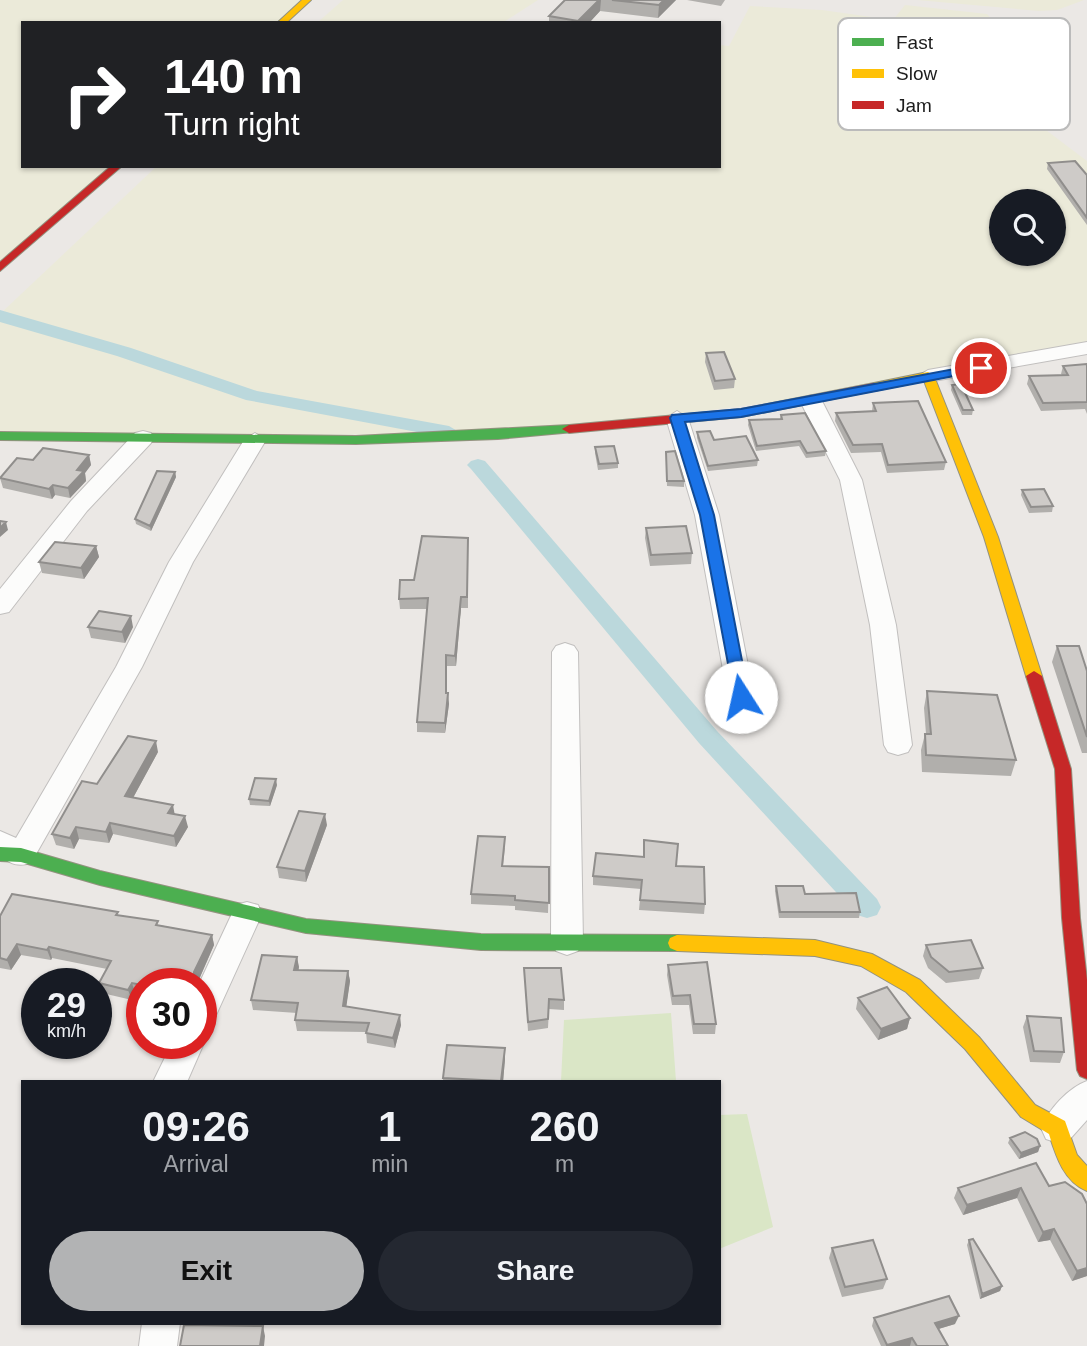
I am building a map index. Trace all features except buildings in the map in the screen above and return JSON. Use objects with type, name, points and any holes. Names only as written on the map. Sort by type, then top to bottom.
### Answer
[{"type":"main road","points":[[283,21],[307,0]]},
{"type":"main road","points":[[0,268],[115,168]]},
{"type":"main road","points":[[0,436],[412,440],[520,434],[741,413],[928,376],[991,537],[1063,769],[1071,918],[1087,1070]]},
{"type":"main road","points":[[7,850],[247,914],[306,926],[442,939],[815,947],[865,959],[913,986],[972,1043],[1028,1111],[1058,1129],[1068,1160],[1087,1181]]},
{"type":"street","points":[[928,376],[1087,348]]},
{"type":"street","points":[[811,401],[851,480],[883,625],[898,745]]},
{"type":"street","points":[[677,418],[707,515],[741,697]]},
{"type":"street","points":[[0,606],[79,506],[142,438]]},
{"type":"street","points":[[7,850],[129,667],[181,562],[255,440]]},
{"type":"street","points":[[565,652],[567,942]]},
{"type":"street","points":[[217,979],[247,914]]},
{"type":"street","points":[[171,1080],[181,1059]]},
{"type":"street","points":[[1058,1129],[1087,1096]]},
{"type":"street","points":[[158,1346],[161,1325]]},
{"type":"green space","points":[[0,0],[307,0],[283,21],[21,21],[21,168],[115,168],[0,268]]},
{"type":"green space","points":[[343,0],[538,0],[505,21],[319,21]]},
{"type":"green space","points":[[917,0],[1084,0],[1057,10],[1039,11]]},
{"type":"green space","points":[[905,5],[987,14],[991,18],[895,18]]},
{"type":"green space","points":[[750,6],[822,10],[879,18],[838,18],[838,130],[1046,130],[1087,161],[1087,348],[846,393],[520,434],[0,436],[0,314],[155,168],[721,168],[721,45],[729,46]]},
{"type":"green space","points":[[671,1013],[676,1080],[561,1080],[564,1020]]},
{"type":"green space","points":[[747,1114],[773,1227],[721,1248],[721,1115]]},
{"type":"waterway","points":[[0,316],[124,352],[253,396],[449,432]]},
{"type":"waterway","points":[[478,465],[708,737],[867,907]]},
{"type":"traffic: fast","points":[[0,436],[356,440],[498,435],[569,429]]},
{"type":"traffic: fast","points":[[0,854],[21,855],[100,878],[306,926],[481,942],[677,943]]},
{"type":"traffic: slow","points":[[283,21],[307,0]]},
{"type":"traffic: slow","points":[[874,387],[928,376],[991,537],[1034,676]]},
{"type":"traffic: slow","points":[[677,943],[815,948],[865,959],[913,986],[972,1043],[1028,1111],[1058,1128],[1068,1160],[1087,1181]]},
{"type":"traffic: jam","points":[[0,268],[115,168]]},
{"type":"traffic: jam","points":[[569,429],[741,413],[874,387]]},
{"type":"traffic: jam","points":[[1034,676],[1063,769],[1071,918],[1087,1070]]},
{"type":"route","points":[[741,697],[707,515],[677,418],[741,413],[981,368]]}]
